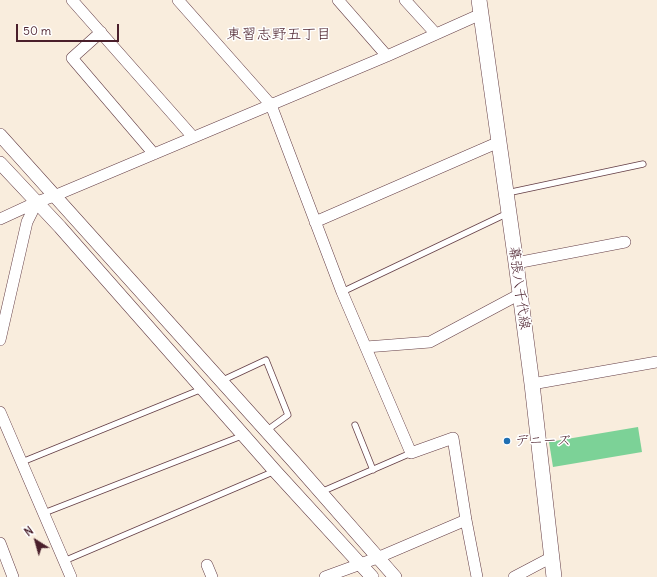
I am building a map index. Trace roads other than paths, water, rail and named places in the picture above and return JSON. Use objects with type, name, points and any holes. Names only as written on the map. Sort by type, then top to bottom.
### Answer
[{"type":"main road","name":"幕張八千代線","points":[[480,7],[532,384],[554,577]]},
{"type":"street","points":[[72,0],[193,137]]},
{"type":"street","points":[[178,0],[271,105],[342,292],[411,453],[453,438],[477,577]]},
{"type":"street","points":[[405,0],[436,34]]},
{"type":"street","points":[[341,1],[387,56]]},
{"type":"street","points":[[0,218],[387,56],[436,34],[480,7]]},
{"type":"street","points":[[101,32],[72,58],[154,154]]},
{"type":"street","points":[[0,135],[395,577]]},
{"type":"street","points":[[315,222],[499,142]]},
{"type":"street","points":[[0,163],[37,202],[275,471],[372,577]]},
{"type":"street","points":[[0,340],[3,316],[27,222],[37,202]]},
{"type":"street","points":[[516,263],[626,242]]},
{"type":"street","points":[[366,347],[430,342],[520,294]]},
{"type":"street","points":[[532,384],[657,362]]},
{"type":"street","points":[[0,412],[71,577]]},
{"type":"street","points":[[325,577],[377,558],[466,520]]},
{"type":"street","points":[[0,543],[13,577]]},
{"type":"street","points":[[514,577],[552,557]]},
{"type":"street","points":[[207,565],[212,577]]},
{"type":"lane","points":[[506,194],[643,164]]},
{"type":"lane","points":[[342,292],[508,212]]},
{"type":"lane","points":[[221,381],[266,360],[288,415],[266,431]]},
{"type":"lane","points":[[22,462],[202,389]]},
{"type":"lane","points":[[355,425],[373,470]]},
{"type":"lane","points":[[44,513],[244,435]]},
{"type":"lane","points":[[321,493],[411,453]]},
{"type":"lane","points":[[64,561],[275,471]]},
{"type":"place","name":"デニーズ","points":[[507,441]]},
{"type":"district","name":"東習志野五丁目","points":[[279,35]]}]
